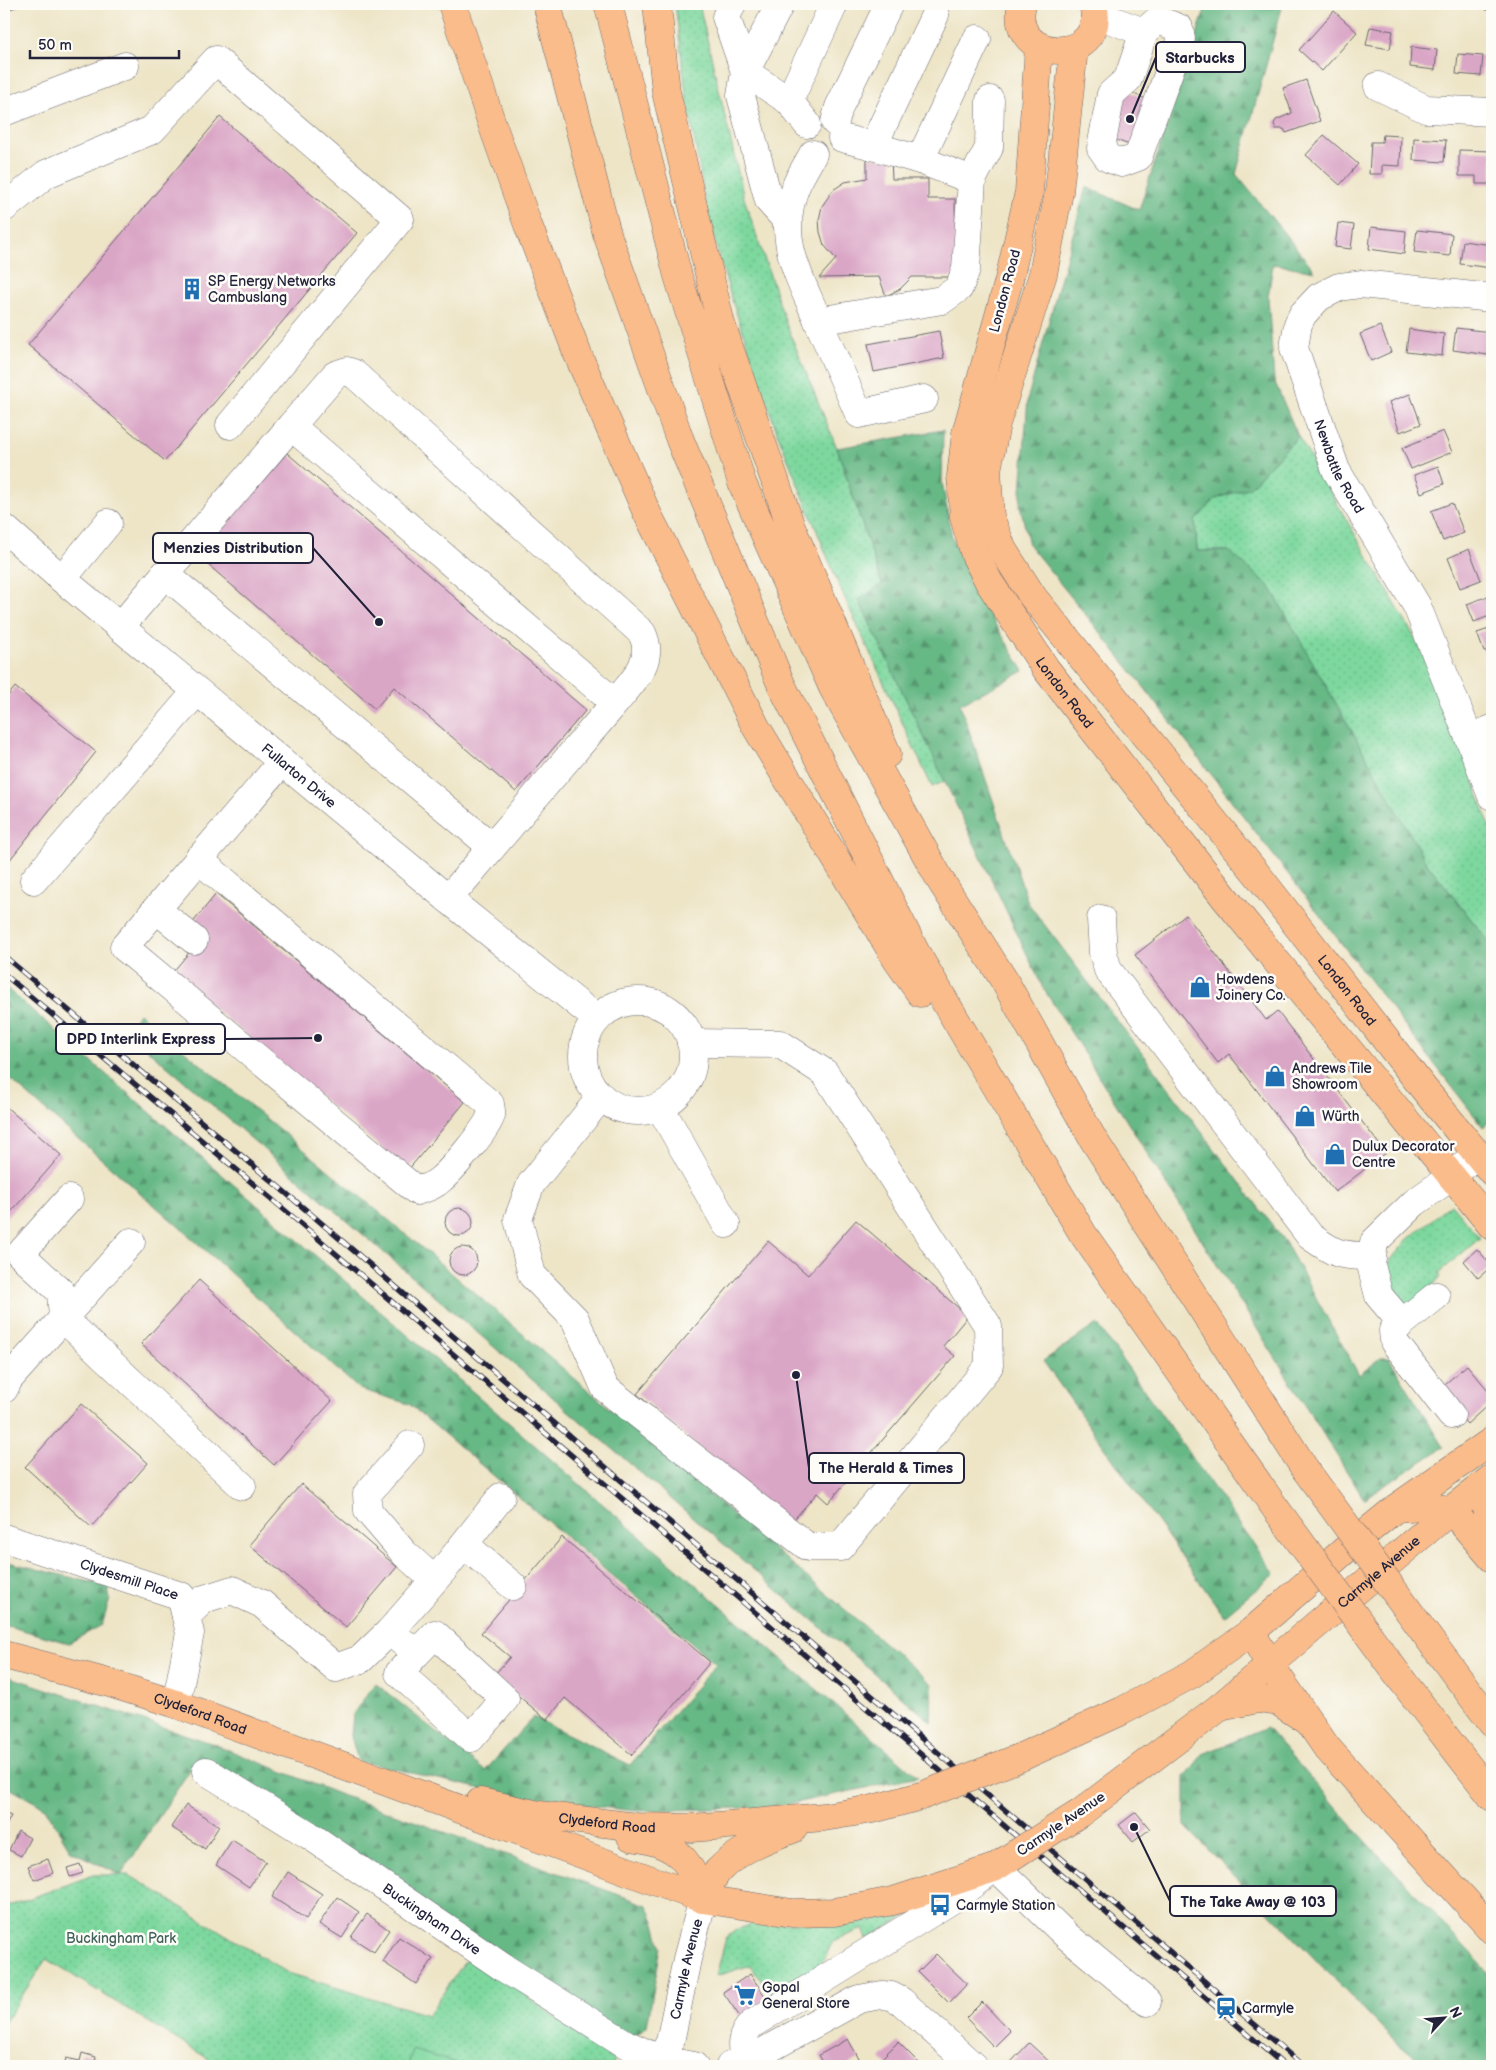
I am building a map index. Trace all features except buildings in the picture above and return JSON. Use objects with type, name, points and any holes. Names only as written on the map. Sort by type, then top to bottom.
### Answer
[{"type":"main road","points":[[452,4],[498,142],[578,354],[647,513],[756,727],[897,960],[1083,1234],[1276,1509],[1404,1684],[1492,1797]]},
{"type":"main road","points":[[547,4],[607,234],[680,440],[781,684],[916,953],[1083,1234]]},
{"type":"main road","points":[[608,4],[678,276],[742,483],[833,688],[942,883],[1004,980],[1093,1139],[1305,1469],[1492,1723]]},
{"type":"main road","points":[[657,4],[666,92],[721,324],[790,524],[942,883]]},
{"type":"main road","points":[[1018,5],[1021,22],[1028,36],[1039,46],[1052,51],[1074,48],[1089,34],[1094,9]]},
{"type":"main road","name":"London Road","points":[[1039,46],[1029,192],[1009,280],[966,433],[961,476],[964,517],[975,555],[989,582],[1046,669],[1225,898],[1492,1226]]},
{"type":"main road","name":"London Road","points":[[1074,48],[1059,192],[1043,274],[996,424],[987,470],[990,517],[1003,550],[1033,597],[1260,878],[1424,1089],[1485,1163]]},
{"type":"main road","points":[[703,1899],[717,1872],[740,1854],[765,1839],[824,1817],[873,1810],[921,1796],[1019,1758],[1122,1710],[1192,1674],[1251,1632],[1396,1508],[1492,1441]]},
{"type":"main road","name":"Carmyle Avenue","points":[[703,1899],[792,1914],[834,1912],[893,1901],[994,1868],[1080,1813],[1220,1706],[1451,1510],[1492,1478]]},
{"type":"main road","points":[[1492,1487],[1486,1504],[1488,1538],[1492,1557]]},
{"type":"main road","points":[[1396,1508],[1423,1506],[1451,1510],[1492,1557]]},
{"type":"main road","points":[[1251,1632],[1306,1720],[1333,1756],[1492,1930]]},
{"type":"main road","name":"Clydeford Road","points":[[4,1655],[109,1682],[176,1704],[703,1899]]},
{"type":"main road","points":[[1220,1706],[1257,1699],[1278,1702],[1306,1720]]},
{"type":"main road","name":"Clydeford Road","points":[[393,1783],[539,1815],[636,1827],[692,1828],[824,1817]]},
{"type":"main road","points":[[539,1815],[580,1832],[648,1839],[676,1852],[695,1875],[703,1899]]},
{"type":"street","points":[[780,4],[745,72],[741,96],[769,201],[787,221]]},
{"type":"street","points":[[789,101],[834,4]]},
{"type":"street","points":[[889,4],[839,107],[838,130],[840,145],[832,153],[825,156],[813,154],[808,150],[803,139],[804,130],[808,124],[820,117],[829,118],[838,130],[873,146],[920,160],[972,180]]},
{"type":"street","points":[[727,8],[745,72],[789,101],[808,124]]},
{"type":"street","points":[[1094,9],[1144,32]]},
{"type":"street","points":[[873,146],[935,15]]},
{"type":"street","points":[[1158,20],[1179,28],[1181,39],[1138,157],[1122,163],[1108,158],[1101,148],[1103,133],[1111,94],[1128,79],[1144,32],[1158,20]]},
{"type":"street","points":[[920,160],[977,39]]},
{"type":"street","points":[[4,208],[46,174],[152,130],[216,60],[400,218],[230,425]]},
{"type":"street","points":[[4,112],[125,66]]},
{"type":"street","points":[[1378,86],[1426,109],[1492,112]]},
{"type":"street","points":[[818,321],[942,300],[959,288],[966,269],[972,180],[989,148],[990,100]]},
{"type":"street","points":[[813,154],[795,188],[787,221],[791,258],[858,414],[924,399]]},
{"type":"street","name":"Newbattle Road","points":[[1492,298],[1361,284],[1339,287],[1319,297],[1303,314],[1295,336],[1294,348],[1336,470],[1417,606],[1481,734],[1492,796]]},
{"type":"street","points":[[120,627],[335,375],[347,371],[353,373],[642,633],[646,641],[646,658],[642,669],[448,899]]},
{"type":"street","points":[[291,426],[615,703]]},
{"type":"street","points":[[62,579],[108,523]]},
{"type":"street","name":"Fullarton Drive","points":[[4,528],[196,691],[597,1019]]},
{"type":"street","points":[[165,574],[492,847]]},
{"type":"street","points":[[34,880],[196,691]]},
{"type":"street","points":[[198,859],[490,1104],[491,1115],[463,1156],[442,1180],[430,1188],[417,1190],[124,948],[198,859],[282,762]]},
{"type":"street","points":[[156,909],[194,940]]},
{"type":"street","points":[[1101,919],[1103,953],[1108,970],[1310,1236],[1334,1252],[1351,1256],[1371,1256]]},
{"type":"street","points":[[643,1001],[660,1006],[674,1015],[685,1028],[691,1043],[693,1059],[690,1074],[683,1088],[673,1099],[660,1107],[644,1111],[614,1106],[601,1097],[590,1084],[584,1068],[583,1050],[588,1034],[597,1019],[610,1009],[626,1002],[643,1001]]},
{"type":"street","points":[[601,1097],[531,1184],[518,1220],[532,1274],[575,1319],[605,1388],[808,1547],[840,1546],[989,1366],[988,1326],[825,1073],[780,1044],[691,1043]]},
{"type":"street","points":[[660,1107],[726,1224]]},
{"type":"street","points":[[1402,1323],[1379,1296],[1371,1264],[1374,1242],[1414,1203],[1452,1176],[1485,1163]]},
{"type":"street","points":[[69,1199],[20,1254],[61,1292],[63,1318],[242,1486]]},
{"type":"street","points":[[4,1389],[9,1379],[131,1242]]},
{"type":"street","points":[[1436,1296],[1393,1331],[1394,1342],[1450,1416]]},
{"type":"street","points":[[410,1445],[367,1494],[366,1501],[368,1511],[404,1553],[434,1580]]},
{"type":"street","points":[[186,1616],[204,1599],[232,1590],[262,1604],[336,1668],[361,1659],[390,1631],[501,1497]]},
{"type":"street","name":"Clydesmill Place","points":[[4,1538],[181,1596],[190,1633],[176,1704]]},
{"type":"street","points":[[464,1544],[513,1586]]},
{"type":"street","points":[[390,1631],[416,1654]]},
{"type":"street","name":"Buckingham Drive","points":[[206,1770],[309,1834],[504,1968],[626,2044],[659,2063],[694,2066]]},
{"type":"street","points":[[737,2064],[742,2037],[752,2024],[953,1899],[994,1868],[1003,1874],[1067,1936],[1147,2002]]},
{"type":"street","name":"Carmyle Avenue","points":[[659,2063],[670,2042],[687,1959],[703,1899]]},
{"type":"street","points":[[737,2064],[859,1999],[882,1995],[891,1996],[901,2001],[973,2066]]},
{"type":"green space","points":[[675,4],[699,4],[744,198],[787,326],[837,448],[882,584],[859,600],[945,781],[932,787],[840,588],[778,435],[732,300],[709,222],[686,93]]},
{"type":"green space","points":[[1207,4],[1283,4],[1236,174],[1315,271],[1273,264],[1268,297],[1274,380],[1298,436],[1250,487],[1215,499],[1195,521],[1197,551],[1229,551],[1270,587],[1426,862],[1492,946],[1492,1120],[1483,1127],[1133,673],[1029,545],[1020,505],[1028,397],[1086,187],[1139,210]]},
{"type":"green space","points":[[943,430],[942,482],[952,537],[984,606],[1024,671],[960,704],[1028,903],[1285,1242],[1359,1375],[1381,1358],[1389,1358],[1444,1447],[1364,1499],[1042,986],[859,600],[882,584],[837,448]]},
{"type":"green space","points":[[1298,436],[1419,645],[1457,733],[1492,833],[1492,946],[1426,862],[1229,551],[1197,551],[1195,521],[1215,499],[1250,487]]},
{"type":"green space","points":[[4,986],[918,1777],[775,1807],[636,1811],[523,1798],[358,1761],[351,1736],[353,1714],[375,1683],[485,1771],[533,1717],[630,1765],[716,1664],[409,1404],[359,1389],[185,1232],[4,1074]]},
{"type":"green space","points":[[139,1013],[415,1242],[932,1684],[931,1722],[127,1032]]},
{"type":"green space","points":[[1451,1204],[1480,1238],[1439,1273],[1441,1276],[1423,1297],[1413,1304],[1399,1304],[1389,1292],[1385,1267],[1407,1240]]},
{"type":"green space","points":[[1097,1324],[1275,1574],[1224,1616],[1043,1361]]},
{"type":"green space","points":[[4,1561],[107,1586],[110,1599],[102,1625],[69,1643],[4,1625]]},
{"type":"green space","points":[[4,1675],[211,1743],[344,1796],[647,1905],[655,1923],[661,1947],[647,2026],[631,2040],[309,1835],[197,1759],[121,1875],[71,1851],[45,1808],[4,1785]]},
{"type":"green space","points":[[1267,1728],[1354,1828],[1492,1976],[1492,2066],[1426,2066],[1391,2037],[1185,1826],[1185,1777],[1203,1754]]},
{"type":"green space","name":"Buckingham Park","points":[[93,1875],[129,1875],[288,1973],[428,2015],[466,1960],[498,1975],[614,2060],[612,2066],[220,2066],[46,1959],[4,2023],[4,1905],[12,1905]]},
{"type":"green space","points":[[912,1912],[867,1939],[863,1929],[833,1941],[824,1960],[775,2001],[751,1965],[716,1976],[726,1938],[737,1929],[756,1923],[858,1923]]},
{"type":"green space","points":[[412,2050],[467,2066],[408,2066]]},
{"type":"railway","points":[[4,956],[312,1215],[1303,2066]]},
{"type":"railway","points":[[4,974],[300,1223],[1285,2066]]},
{"type":"place","name":"Starbucks","points":[[1130,119]]},
{"type":"place","name":"SP Energy Networks Cambuslang","points":[[192,289]]},
{"type":"place","name":"Menzies Distribution","points":[[379,622]]},
{"type":"place","name":"Howdens Joinery Co.","points":[[1200,987]]},
{"type":"place","name":"DPD Interlink Express","points":[[318,1038]]},
{"type":"place","name":"Andrews Tile Showroom","points":[[1275,1076]]},
{"type":"place","name":"Würth","points":[[1305,1116]]},
{"type":"place","name":"Dulux Decorator Centre","points":[[1335,1154]]},
{"type":"place","name":"The Herald & Times","points":[[796,1375]]},
{"type":"place","name":"The Take Away @ 103","points":[[1134,1827]]},
{"type":"place","name":"Carmyle Station","points":[[940,1905]]},
{"type":"place","name":"Gopal General Store","points":[[745,1995]]},
{"type":"place","name":"Carmyle","points":[[1226,2008]]}]
